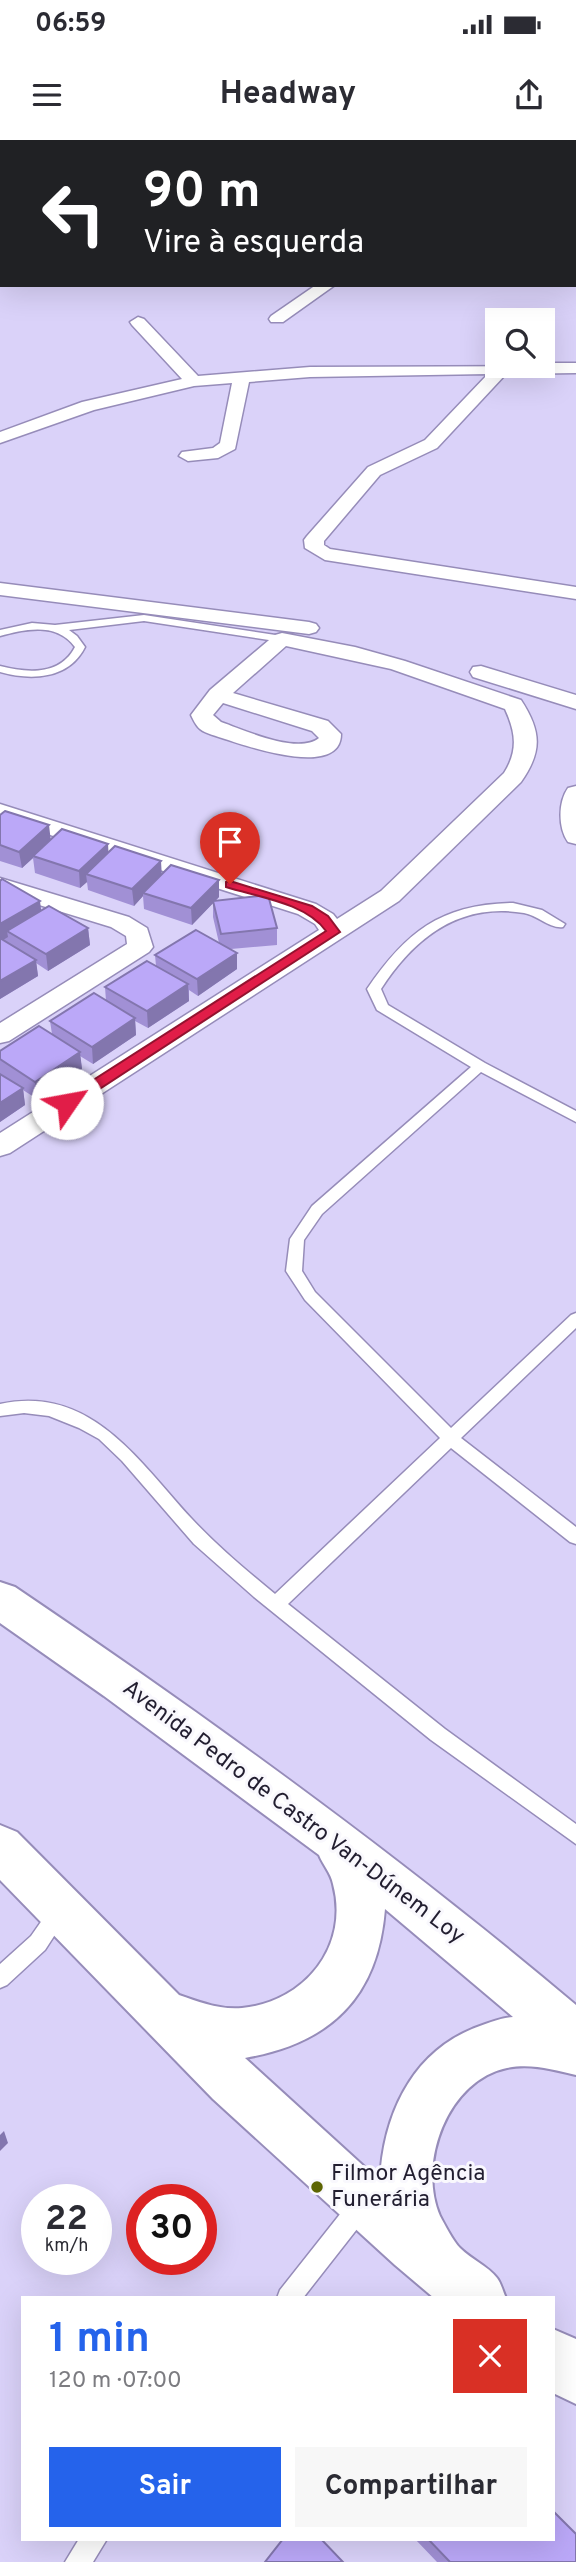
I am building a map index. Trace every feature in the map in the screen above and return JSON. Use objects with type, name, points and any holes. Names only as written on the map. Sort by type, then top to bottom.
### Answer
[{"type":"highway","name":"Avenida Pedro de Castro Van-Dúnem Loy","points":[[0,1600],[23,1613],[315,1824],[463,1941],[576,2038]]},
{"type":"highway","points":[[148,2000],[182,2022],[221,2033],[242,2034],[283,2026],[318,2005],[332,1992],[344,1976],[359,1941],[361,1903],[358,1885],[342,1850],[315,1824]]},
{"type":"highway","points":[[0,1847],[148,2000],[454,2285]]},
{"type":"highway","points":[[454,2285],[425,2244],[408,2198],[407,2149],[421,2106],[448,2072],[485,2049],[528,2041],[576,2050]]},
{"type":"highway","points":[[555,2359],[576,2375]]},
{"type":"street","points":[[277,319],[324,287]]},
{"type":"street","points":[[138,322],[194,381]]},
{"type":"street","points":[[555,369],[576,368]]},
{"type":"street","points":[[0,438],[88,406],[194,381],[310,372],[485,370]]},
{"type":"street","points":[[188,456],[218,453],[229,445],[242,376]]},
{"type":"street","points":[[493,378],[431,444],[374,471],[314,540],[315,548],[325,554],[576,593]]},
{"type":"street","points":[[0,589],[324,630],[457,664],[576,702]]},
{"type":"street","points":[[0,1146],[390,896],[505,785],[525,757],[525,737],[519,715],[513,705],[355,653],[282,639],[218,695],[202,715],[207,724],[213,727],[294,752],[321,749],[330,740],[326,730],[320,726],[218,695]]},
{"type":"street","points":[[575,828],[576,793]]},
{"type":"street","points":[[0,811],[307,909],[324,919],[334,932]]},
{"type":"street","points":[[0,885],[120,922],[138,933],[140,947],[0,1035]]},
{"type":"lane","points":[[0,633],[26,627],[55,628],[144,618],[282,639]]},
{"type":"lane","points":[[0,669],[25,674],[42,673],[70,663],[78,655],[80,647],[77,639],[55,628]]},
{"type":"lane","points":[[559,924],[533,910],[522,908],[499,906],[465,913],[431,927],[396,956],[374,989],[382,1007],[480,1066],[576,1116]]},
{"type":"lane","points":[[480,1066],[317,1210],[297,1239],[294,1271],[310,1296],[450,1438],[576,1537]]},
{"type":"lane","points":[[276,1604],[576,1319]]},
{"type":"lane","points":[[0,1410],[12,1406],[54,1410],[98,1430],[132,1462],[195,1535],[276,1604],[484,1770],[576,1835]]},
{"type":"lane","points":[[0,1978],[37,1942],[61,1910]]},
{"type":"lane","points":[[290,2296],[363,2203]]},
{"type":"lane","points":[[77,2562],[93,2541]]},
{"type":"building","points":[[5,811],[49,825],[19,852],[0,845],[0,815]]},
{"type":"building","points":[[62,829],[108,844],[79,871],[33,856]]},
{"type":"building","points":[[115,846],[161,861],[132,889],[86,874]]},
{"type":"building","points":[[171,865],[219,880],[191,908],[143,893]]},
{"type":"building","points":[[2,879],[40,901],[0,924],[0,881]]},
{"type":"building","points":[[268,895],[277,928],[221,934],[213,901]]},
{"type":"building","points":[[49,906],[88,928],[46,954],[7,931]]},
{"type":"building","points":[[196,930],[237,953],[197,979],[155,955]]},
{"type":"building","points":[[0,938],[36,960],[0,981]]},
{"type":"building","points":[[147,961],[188,984],[147,1011],[105,987]]},
{"type":"building","points":[[94,993],[135,1018],[92,1047],[50,1021]]},
{"type":"building","points":[[39,1026],[80,1052],[35,1082],[0,1059],[0,1051]]},
{"type":"building","points":[[0,1074],[23,1088],[0,1103]]},
{"type":"building","points":[[555,2513],[576,2534],[576,2562],[450,2562],[430,2541],[555,2541]]},
{"type":"building","points":[[281,2541],[323,2541],[343,2562],[265,2562]]},
{"type":"place","name":"Filmor Agência Funerária","points":[[317,2187]]},
{"type":"route","points":[[67,1103],[334,932],[324,919],[307,909],[230,884]]}]
